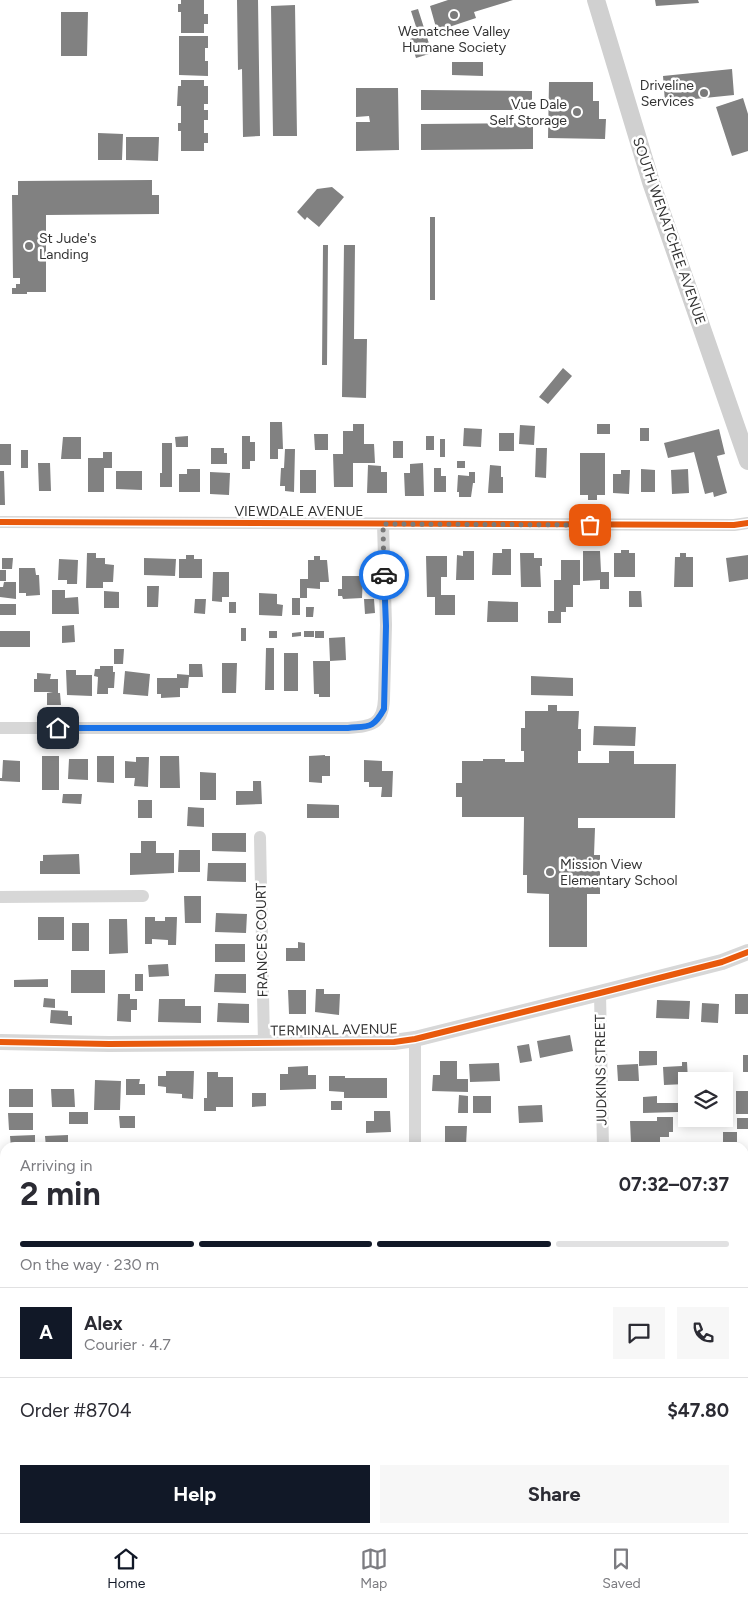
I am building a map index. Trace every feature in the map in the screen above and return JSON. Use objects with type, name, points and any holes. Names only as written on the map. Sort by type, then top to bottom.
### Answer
[{"type":"main road","name":"SOUTH WENATCHEE AVENUE","points":[[596,0],[651,182],[748,461]]},
{"type":"street","name":"VIEWDALE AVENUE","points":[[0,522],[734,525],[748,523]]},
{"type":"street","points":[[0,728],[348,728],[365,727],[374,724],[384,709],[386,626],[383,524]]},
{"type":"street","name":"FRANCES COURT","points":[[260,837],[264,1044]]},
{"type":"street","points":[[0,897],[143,896]]},
{"type":"street","name":"TERMINAL AVENUE","points":[[0,1042],[264,1044],[394,1042],[415,1039],[722,962],[748,952]]},
{"type":"street","name":"JUDKINS STREET","points":[[600,993],[603,1142]]},
{"type":"street","points":[[415,1039],[415,1142]]},
{"type":"building","points":[[181,0],[204,0],[204,14],[208,14],[208,24],[204,24],[204,33],[181,33],[181,12],[178,12],[178,4],[181,4]]},
{"type":"building","points":[[237,0],[258,0],[260,136],[243,137],[242,69],[238,70]]},
{"type":"building","name":"Wenatchee Valley Humane Society","points":[[448,0],[513,0],[474,12],[476,18],[437,31],[430,6]]},
{"type":"building","points":[[655,0],[698,0],[699,3],[656,6]]},
{"type":"building","points":[[295,5],[297,136],[273,136],[271,6]]},
{"type":"building","points":[[418,9],[432,53],[416,58],[410,39],[419,36],[411,11]]},
{"type":"building","points":[[61,12],[88,12],[87,56],[61,56]]},
{"type":"building","points":[[179,36],[208,36],[208,48],[205,48],[205,61],[208,61],[208,76],[179,75]]},
{"type":"building","points":[[452,62],[483,62],[483,76],[452,75]]},
{"type":"building","points":[[732,69],[734,95],[665,102],[663,76]]},
{"type":"building","points":[[181,80],[204,80],[204,86],[208,86],[208,104],[204,104],[204,110],[208,110],[208,120],[204,120],[204,133],[208,133],[208,143],[204,143],[204,151],[181,151],[181,131],[178,131],[178,123],[181,123],[181,106],[177,106],[178,86],[181,86]]},
{"type":"building","points":[[549,82],[593,82],[593,101],[599,101],[599,119],[606,119],[605,139],[548,138]]},
{"type":"building","points":[[356,88],[398,88],[399,150],[356,151],[356,122],[370,122],[369,116],[356,117]]},
{"type":"building","points":[[421,90],[532,91],[532,110],[421,110]]},
{"type":"building","points":[[743,98],[748,114],[748,151],[732,156],[716,107]]},
{"type":"building","points":[[533,123],[533,149],[421,150],[421,124]]},
{"type":"building","points":[[98,133],[123,134],[122,160],[98,160]]},
{"type":"building","points":[[126,137],[159,137],[158,161],[126,160]]},
{"type":"building","name":"St Jude's Landing","points":[[152,180],[152,195],[159,195],[159,214],[46,215],[46,292],[12,294],[12,288],[16,288],[16,284],[20,284],[20,278],[13,278],[12,195],[18,195],[18,181]]},
{"type":"building","points":[[332,187],[344,197],[319,227],[307,217],[305,220],[297,212],[317,189]]},
{"type":"building","points":[[430,217],[435,217],[435,300],[430,300]]},
{"type":"building","points":[[323,245],[328,245],[327,365],[322,365]]},
{"type":"building","points":[[344,245],[355,245],[354,339],[367,339],[366,398],[342,397]]},
{"type":"building","points":[[563,368],[572,376],[548,404],[539,397]]},
{"type":"building","points":[[270,422],[282,422],[283,449],[278,449],[278,459],[270,459]]},
{"type":"building","points":[[353,424],[364,424],[364,444],[374,444],[375,463],[353,463],[353,487],[334,487],[333,454],[343,454],[343,431],[353,431]]},
{"type":"building","points":[[597,424],[610,424],[610,434],[597,434]]},
{"type":"building","points":[[520,425],[535,426],[534,445],[519,444]]},
{"type":"building","points":[[464,428],[482,429],[481,447],[463,446]]},
{"type":"building","points":[[640,428],[649,428],[649,441],[640,441]]},
{"type":"building","points":[[719,429],[725,454],[717,456],[727,493],[714,497],[713,492],[705,494],[694,452],[668,458],[664,443]]},
{"type":"building","points":[[499,433],[514,433],[514,451],[499,451]]},
{"type":"building","points":[[314,434],[328,434],[328,450],[315,450]]},
{"type":"building","points":[[188,436],[188,447],[176,447],[175,437]]},
{"type":"building","points":[[242,436],[250,436],[250,442],[255,442],[255,461],[250,461],[250,469],[242,469]]},
{"type":"building","points":[[426,436],[434,436],[434,450],[426,450]]},
{"type":"building","points":[[63,437],[81,437],[81,459],[61,459]]},
{"type":"building","points":[[440,439],[445,439],[445,457],[440,457]]},
{"type":"building","points":[[393,441],[403,441],[403,458],[393,458]]},
{"type":"building","points":[[162,443],[172,443],[172,487],[160,487]]},
{"type":"building","points":[[0,444],[11,444],[11,465],[0,465]]},
{"type":"building","points":[[211,448],[224,448],[224,453],[227,453],[227,464],[211,464]]},
{"type":"building","points":[[536,448],[547,448],[546,478],[535,477]]},
{"type":"building","points":[[285,449],[295,449],[294,492],[285,491],[285,486],[280,486],[281,468],[284,468]]},
{"type":"building","points":[[21,450],[28,450],[28,468],[21,468]]},
{"type":"building","points":[[103,452],[112,452],[112,468],[104,468],[104,492],[88,492],[88,458],[103,458]]},
{"type":"building","points":[[580,453],[605,453],[605,495],[597,495],[597,500],[588,500],[588,495],[580,495]]},
{"type":"building","points":[[457,461],[465,461],[465,468],[457,468]]},
{"type":"building","points":[[38,463],[50,463],[51,491],[39,491]]},
{"type":"building","points":[[423,463],[424,496],[405,496],[404,473],[410,473],[410,464]]},
{"type":"building","points":[[368,465],[381,466],[381,472],[387,472],[387,493],[367,493]]},
{"type":"building","points":[[490,465],[501,466],[503,493],[488,493]]},
{"type":"building","points":[[434,468],[441,468],[441,476],[446,476],[446,492],[434,492]]},
{"type":"building","points":[[187,469],[200,469],[200,492],[179,492],[179,474],[187,474]]},
{"type":"building","points":[[641,469],[655,470],[655,492],[641,492]]},
{"type":"building","points":[[688,469],[689,493],[672,494],[671,470]]},
{"type":"building","points":[[300,470],[316,470],[316,493],[300,493]]},
{"type":"building","points":[[621,470],[630,470],[629,494],[613,493],[613,474],[621,474]]},
{"type":"building","points":[[0,471],[4,471],[5,505],[0,505]]},
{"type":"building","points":[[116,471],[142,471],[142,490],[116,489]]},
{"type":"building","points":[[210,472],[230,473],[229,495],[210,494]]},
{"type":"building","points":[[469,472],[475,472],[475,483],[473,483],[471,497],[459,497],[459,492],[457,492],[458,475],[469,476]]},
{"type":"building","points":[[502,549],[511,549],[511,575],[492,575],[493,553],[502,553]]},
{"type":"building","points":[[621,550],[629,550],[629,553],[635,553],[635,577],[614,577],[614,553],[621,553]]},
{"type":"building","points":[[463,551],[474,551],[474,580],[456,580],[457,555],[463,556]]},
{"type":"building","points":[[583,551],[600,551],[601,572],[609,572],[609,589],[600,589],[600,580],[583,581]]},
{"type":"building","points":[[87,553],[96,553],[96,558],[105,558],[105,564],[114,565],[113,582],[103,582],[103,588],[86,588]]},
{"type":"building","points":[[520,553],[534,553],[534,558],[542,558],[542,566],[540,566],[541,587],[521,587]]},
{"type":"building","points":[[680,553],[686,553],[686,557],[693,557],[693,587],[674,587],[675,557],[680,557]]},
{"type":"building","points":[[186,555],[194,555],[194,559],[202,559],[202,578],[179,578],[179,559],[186,559]]},
{"type":"building","points":[[748,555],[748,579],[729,582],[726,558]]},
{"type":"building","points":[[314,556],[320,556],[320,560],[327,560],[329,582],[320,582],[320,589],[307,588],[307,598],[300,598],[300,579],[308,579],[308,560],[314,560]]},
{"type":"building","points":[[426,556],[447,556],[447,577],[441,577],[441,595],[455,595],[455,615],[435,615],[435,597],[427,597]]},
{"type":"building","points":[[2,558],[13,558],[12,569],[2,569]]},
{"type":"building","points":[[144,558],[176,559],[175,576],[144,575]]},
{"type":"building","points":[[59,559],[78,560],[77,584],[67,584],[67,580],[58,580]]},
{"type":"building","points":[[561,560],[580,560],[580,585],[573,585],[573,607],[566,607],[566,612],[561,612],[561,623],[548,623],[548,611],[554,611],[554,580],[561,580]]},
{"type":"building","points":[[19,568],[35,568],[36,575],[39,575],[40,595],[26,596],[26,593],[19,593]]},
{"type":"building","points":[[0,570],[6,570],[6,581],[0,581]]},
{"type":"building","points":[[213,572],[229,572],[229,597],[222,597],[222,602],[212,601]]},
{"type":"building","points":[[342,576],[363,576],[362,598],[343,599],[342,596],[338,596],[338,589],[342,589]]},
{"type":"building","points":[[4,582],[16,582],[16,599],[0,597],[0,587],[3,587]]},
{"type":"building","points":[[147,586],[159,586],[158,607],[147,607]]},
{"type":"building","points":[[52,590],[65,590],[65,598],[78,597],[79,614],[52,614]]},
{"type":"building","points":[[104,591],[119,592],[119,608],[104,608]]},
{"type":"building","points":[[629,591],[641,591],[642,607],[629,607]]},
{"type":"building","points":[[259,593],[277,594],[277,604],[283,605],[282,616],[259,615]]},
{"type":"building","points":[[292,598],[300,598],[300,615],[292,615]]},
{"type":"building","points":[[195,599],[206,599],[205,614],[194,613]]},
{"type":"building","points":[[364,599],[374,599],[375,613],[365,614]]},
{"type":"building","points":[[488,601],[518,602],[518,622],[487,622]]},
{"type":"building","points":[[229,602],[236,602],[236,613],[229,613]]},
{"type":"building","points":[[0,604],[16,604],[16,615],[0,615]]},
{"type":"building","points":[[306,607],[314,607],[313,617],[306,617]]},
{"type":"building","points":[[74,625],[75,642],[62,643],[62,626]]},
{"type":"building","points":[[241,628],[246,628],[246,641],[241,641]]},
{"type":"building","points":[[0,631],[30,631],[30,647],[0,647]]},
{"type":"building","points":[[269,631],[277,631],[277,638],[269,638]]},
{"type":"building","points":[[304,631],[314,631],[314,637],[304,637]]},
{"type":"building","points":[[315,631],[324,631],[324,638],[315,638]]},
{"type":"building","points":[[301,632],[301,636],[292,637],[292,633]]},
{"type":"building","points":[[345,637],[346,660],[330,661],[329,638]]},
{"type":"building","points":[[266,648],[274,648],[274,690],[265,690]]},
{"type":"building","points":[[114,649],[124,649],[123,664],[114,664]]},
{"type":"building","points":[[284,653],[298,653],[298,691],[284,691]]},
{"type":"building","points":[[313,661],[330,661],[330,697],[319,697],[319,694],[314,694]]},
{"type":"building","points":[[222,663],[237,663],[236,693],[222,693]]},
{"type":"building","points":[[189,664],[202,664],[203,677],[189,677],[188,688],[180,688],[180,697],[161,698],[161,694],[157,694],[157,678],[177,678],[177,674],[189,675]]},
{"type":"building","points":[[100,666],[113,666],[113,672],[115,672],[114,688],[108,688],[108,694],[97,694],[98,677],[94,676],[95,669],[100,669]]},
{"type":"building","points":[[66,670],[76,670],[76,675],[92,675],[92,696],[67,695]]},
{"type":"building","points":[[125,671],[150,674],[148,696],[123,694]]},
{"type":"building","points":[[37,673],[51,674],[50,679],[58,679],[58,693],[60,693],[61,705],[47,705],[47,693],[53,692],[34,692],[34,679],[37,679]]},
{"type":"building","points":[[531,676],[573,678],[573,696],[531,695]]},
{"type":"building","points":[[548,705],[557,705],[557,711],[579,711],[578,729],[581,729],[581,751],[578,751],[578,763],[609,763],[609,751],[634,751],[634,764],[676,764],[675,818],[578,818],[578,828],[595,828],[594,855],[600,855],[600,894],[587,894],[587,947],[549,947],[549,894],[527,893],[527,875],[523,875],[524,817],[462,817],[462,797],[456,797],[456,783],[462,783],[462,761],[505,759],[505,762],[524,762],[524,751],[521,751],[521,728],[525,728],[525,711],[548,711]]},
{"type":"building","points":[[594,726],[636,727],[635,746],[593,745]]},
{"type":"building","points":[[42,756],[59,756],[59,790],[42,790]]},
{"type":"building","points":[[97,756],[114,756],[114,783],[97,782]]},
{"type":"building","points":[[160,756],[179,756],[180,788],[160,788]]},
{"type":"building","points":[[309,756],[330,756],[330,776],[322,776],[322,783],[309,782]]},
{"type":"building","points":[[136,757],[149,757],[148,787],[134,786],[135,778],[125,778],[125,761],[136,762]]},
{"type":"building","points":[[69,759],[88,759],[88,780],[68,779]]},
{"type":"building","points":[[3,760],[20,761],[20,782],[0,781],[0,778],[2,778]]},
{"type":"building","points":[[364,760],[382,761],[382,771],[393,771],[392,797],[381,797],[382,787],[369,787],[369,782],[364,782]]},
{"type":"building","points":[[200,772],[216,773],[216,800],[200,800]]},
{"type":"building","points":[[253,781],[261,781],[262,804],[236,805],[236,791],[253,791]]},
{"type":"building","points":[[63,794],[82,794],[81,804],[62,803]]},
{"type":"building","points":[[138,800],[152,800],[152,818],[138,818]]},
{"type":"building","points":[[307,804],[339,805],[339,818],[307,818]]},
{"type":"building","points":[[188,807],[204,808],[204,827],[187,826]]},
{"type":"building","points":[[212,833],[246,833],[246,852],[212,851]]},
{"type":"building","points":[[141,841],[156,841],[156,853],[174,853],[174,873],[130,875],[130,853],[141,853]]},
{"type":"building","points":[[179,850],[200,850],[200,872],[178,872]]},
{"type":"building","points":[[79,854],[80,874],[40,874],[40,861],[43,861],[43,855]]},
{"type":"building","points":[[208,863],[246,863],[246,882],[207,881]]},
{"type":"building","points":[[184,896],[201,896],[201,923],[185,923]]},
{"type":"building","points":[[216,913],[247,914],[246,933],[215,932]]},
{"type":"building","points":[[38,917],[64,917],[64,940],[38,940]]},
{"type":"building","points":[[145,917],[155,917],[155,921],[165,921],[165,917],[177,917],[176,945],[168,945],[168,940],[152,939],[152,944],[145,944]]},
{"type":"building","points":[[109,919],[127,919],[128,953],[109,954]]},
{"type":"building","points":[[72,923],[89,923],[89,951],[72,951]]},
{"type":"building","points":[[298,942],[305,943],[305,961],[286,961],[286,948],[298,948]]},
{"type":"building","points":[[215,944],[245,944],[245,962],[215,962]]},
{"type":"building","points":[[168,964],[169,976],[149,977],[148,965]]},
{"type":"building","points":[[71,970],[105,970],[105,993],[71,993]]},
{"type":"building","points":[[135,974],[143,974],[143,991],[135,991]]},
{"type":"building","points":[[215,974],[246,974],[246,993],[214,992]]},
{"type":"building","points":[[48,979],[48,987],[14,987],[14,980]]},
{"type":"building","points":[[316,989],[324,989],[324,994],[340,994],[339,1015],[315,1012]]},
{"type":"building","points":[[288,990],[306,990],[306,1014],[289,1014]]},
{"type":"building","points":[[118,994],[130,994],[130,999],[137,999],[137,1010],[131,1010],[131,1022],[117,1021]]},
{"type":"building","points":[[735,994],[748,994],[748,1014],[735,1014]]},
{"type":"building","points":[[44,998],[55,999],[55,1008],[43,1007]]},
{"type":"building","points":[[159,999],[185,999],[185,1006],[201,1006],[201,1023],[158,1022]]},
{"type":"building","points":[[657,1000],[690,1001],[689,1019],[656,1018]]},
{"type":"building","points":[[218,1003],[249,1004],[249,1023],[217,1022]]},
{"type":"building","points":[[702,1003],[719,1004],[718,1023],[701,1022]]},
{"type":"building","points":[[51,1010],[68,1011],[68,1016],[72,1016],[72,1025],[50,1023]]},
{"type":"building","points":[[570,1035],[573,1051],[540,1058],[537,1041]]},
{"type":"building","points":[[529,1044],[532,1061],[520,1063],[517,1046]]},
{"type":"building","points":[[639,1051],[657,1051],[657,1065],[639,1066]]},
{"type":"building","points":[[743,1055],[748,1055],[748,1072],[743,1072]]},
{"type":"building","points":[[440,1061],[457,1061],[457,1079],[468,1079],[468,1092],[432,1091],[433,1075],[440,1075]]},
{"type":"building","points":[[682,1062],[687,1062],[688,1072],[678,1072],[678,1084],[664,1085],[663,1067],[682,1066]]},
{"type":"building","points":[[499,1063],[500,1081],[470,1082],[469,1064]]},
{"type":"building","points":[[638,1064],[639,1081],[618,1081],[617,1065]]},
{"type":"building","points":[[308,1066],[308,1075],[316,1075],[316,1089],[280,1090],[280,1074],[288,1074],[288,1067]]},
{"type":"building","points":[[166,1071],[194,1071],[193,1099],[182,1098],[182,1094],[166,1093],[166,1087],[158,1086],[158,1076],[166,1076]]},
{"type":"building","points":[[207,1072],[218,1072],[218,1077],[233,1077],[233,1107],[216,1107],[216,1111],[204,1111],[204,1098],[207,1098]]},
{"type":"building","points":[[329,1076],[387,1078],[387,1098],[344,1098],[344,1092],[329,1091]]},
{"type":"building","points":[[126,1079],[140,1079],[139,1084],[145,1084],[145,1095],[126,1095]]},
{"type":"building","points":[[95,1080],[121,1081],[120,1110],[94,1110]]},
{"type":"building","points":[[9,1089],[33,1089],[33,1107],[9,1107]]},
{"type":"building","points":[[51,1089],[74,1089],[75,1107],[52,1107]]},
{"type":"building","points":[[736,1091],[748,1091],[748,1114],[736,1114]]},
{"type":"building","points":[[252,1093],[266,1093],[266,1106],[252,1107]]},
{"type":"building","points":[[459,1095],[468,1096],[468,1113],[458,1113]]},
{"type":"building","points":[[473,1096],[491,1096],[491,1113],[473,1113]]},
{"type":"building","points":[[657,1096],[657,1103],[678,1103],[678,1112],[643,1113],[643,1097]]},
{"type":"building","points":[[331,1101],[342,1101],[342,1110],[331,1110]]},
{"type":"building","points":[[542,1105],[543,1122],[519,1123],[518,1106]]},
{"type":"building","points":[[374,1111],[390,1111],[391,1132],[366,1133],[366,1121],[374,1121]]},
{"type":"building","points":[[69,1112],[88,1112],[88,1124],[69,1124]]},
{"type":"building","points":[[8,1113],[33,1113],[33,1130],[9,1130]]},
{"type":"building","points":[[119,1116],[135,1116],[135,1128],[120,1128]]},
{"type":"building","points":[[657,1117],[673,1117],[673,1132],[669,1132],[669,1137],[660,1137],[660,1142],[631,1142],[630,1121],[657,1121]]},
{"type":"building","points":[[737,1118],[748,1118],[748,1129],[737,1129]]},
{"type":"building","points":[[445,1126],[467,1126],[466,1142],[445,1142]]},
{"type":"building","points":[[723,1132],[737,1132],[737,1142],[723,1142]]},
{"type":"building","points":[[35,1135],[35,1142],[10,1142],[10,1136]]},
{"type":"building","points":[[68,1135],[68,1142],[46,1142],[45,1136]]},
{"type":"cycle path","points":[[0,522],[734,525],[748,523]]},
{"type":"cycle path","points":[[0,1042],[109,1044],[394,1042],[415,1039],[722,962],[748,952]]},
{"type":"way so far","points":[[384,575],[383,524],[590,525]]},
{"type":"place","name":"Wenatchee Valley Humane Society","points":[[454,15]]},
{"type":"place","name":"Driveline Services","points":[[704,93]]},
{"type":"place","name":"Vue Dale Self Storage","points":[[577,112]]},
{"type":"place","name":"St Jude's Landing","points":[[29,246]]},
{"type":"place","name":"Mission View Elementary School","points":[[550,872]]},
{"type":"route","points":[[58,728],[348,728],[365,727],[374,724],[384,709],[386,626],[384,575]]}]
